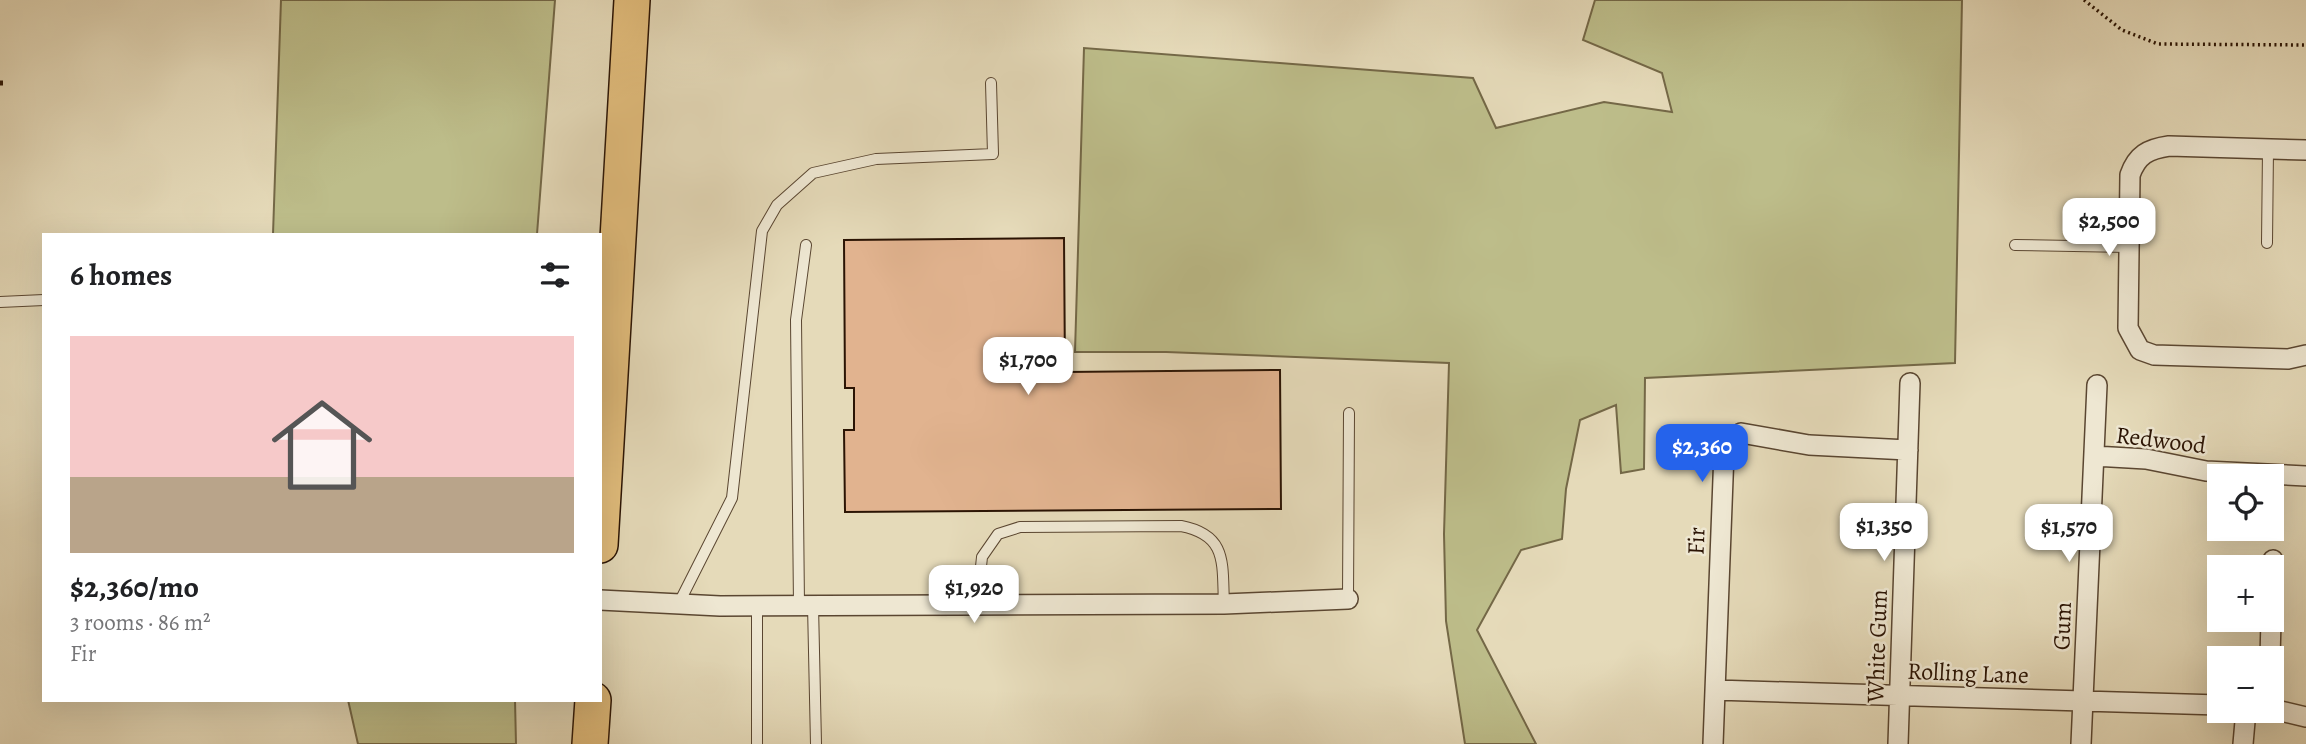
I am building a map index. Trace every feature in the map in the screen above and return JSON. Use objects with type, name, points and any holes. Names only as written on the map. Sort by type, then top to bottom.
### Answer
[{"type":"highway","points":[[602,468],[606,315],[632,0]]},
{"type":"highway","points":[[590,744],[593,702]]},
{"type":"street","points":[[2306,150],[2169,146],[2143,154],[2135,161],[2130,175],[2128,328],[2133,342],[2140,350],[2154,355],[2275,359],[2306,355]]},
{"type":"street","name":"White Gum","points":[[1898,744],[1910,383]]},
{"type":"street","name":"Gum","points":[[2081,744],[2097,385]]},
{"type":"street","name":"Fir","points":[[1713,744],[1724,452],[1727,442],[1741,433],[1831,447],[1908,450]]},
{"type":"street","name":"Redwood","points":[[2094,456],[2146,459],[2206,471],[2306,476]]},
{"type":"street","points":[[602,600],[679,604],[977,605],[1224,604],[1348,599]]},
{"type":"street","name":"Rolling Lane","points":[[1715,690],[2207,705]]},
{"type":"street","points":[[2284,712],[2306,718]]},
{"type":"street","points":[[2243,744],[2245,723]]},
{"type":"lane","points":[[679,604],[732,498],[762,231],[772,214],[813,173],[876,159],[993,154],[991,83]]},
{"type":"lane","points":[[2267,149],[2267,243]]},
{"type":"lane","points":[[806,245],[796,320],[806,605],[816,744]]},
{"type":"lane","points":[[2015,245],[2129,247]]},
{"type":"lane","points":[[0,302],[42,300]]},
{"type":"lane","points":[[1348,599],[1349,413]]},
{"type":"lane","points":[[977,605],[982,557],[998,534],[1020,527],[1060,526],[1181,526],[1201,530],[1213,540],[1222,558],[1224,604]]},
{"type":"lane","points":[[757,605],[757,744]]},
{"type":"path","points":[[2084,0],[2122,30],[2158,44],[2306,45]]},
{"type":"green space","points":[[281,0],[555,0],[537,233],[273,233]]},
{"type":"green space","points":[[1595,0],[1962,0],[1955,363],[1645,378],[1644,469],[1621,473],[1616,405],[1580,420],[1566,489],[1562,539],[1521,550],[1477,630],[1536,744],[1465,744],[1446,621],[1444,534],[1449,363],[1166,352],[1075,352],[1084,48],[1473,78],[1496,128],[1604,102],[1672,112],[1662,73],[1583,40]]},
{"type":"green space","points":[[348,702],[515,702],[516,744],[358,744]]},
{"type":"building","points":[[1064,238],[1065,372],[1280,370],[1281,509],[845,512],[844,430],[854,430],[854,388],[845,388],[844,240]]}]
